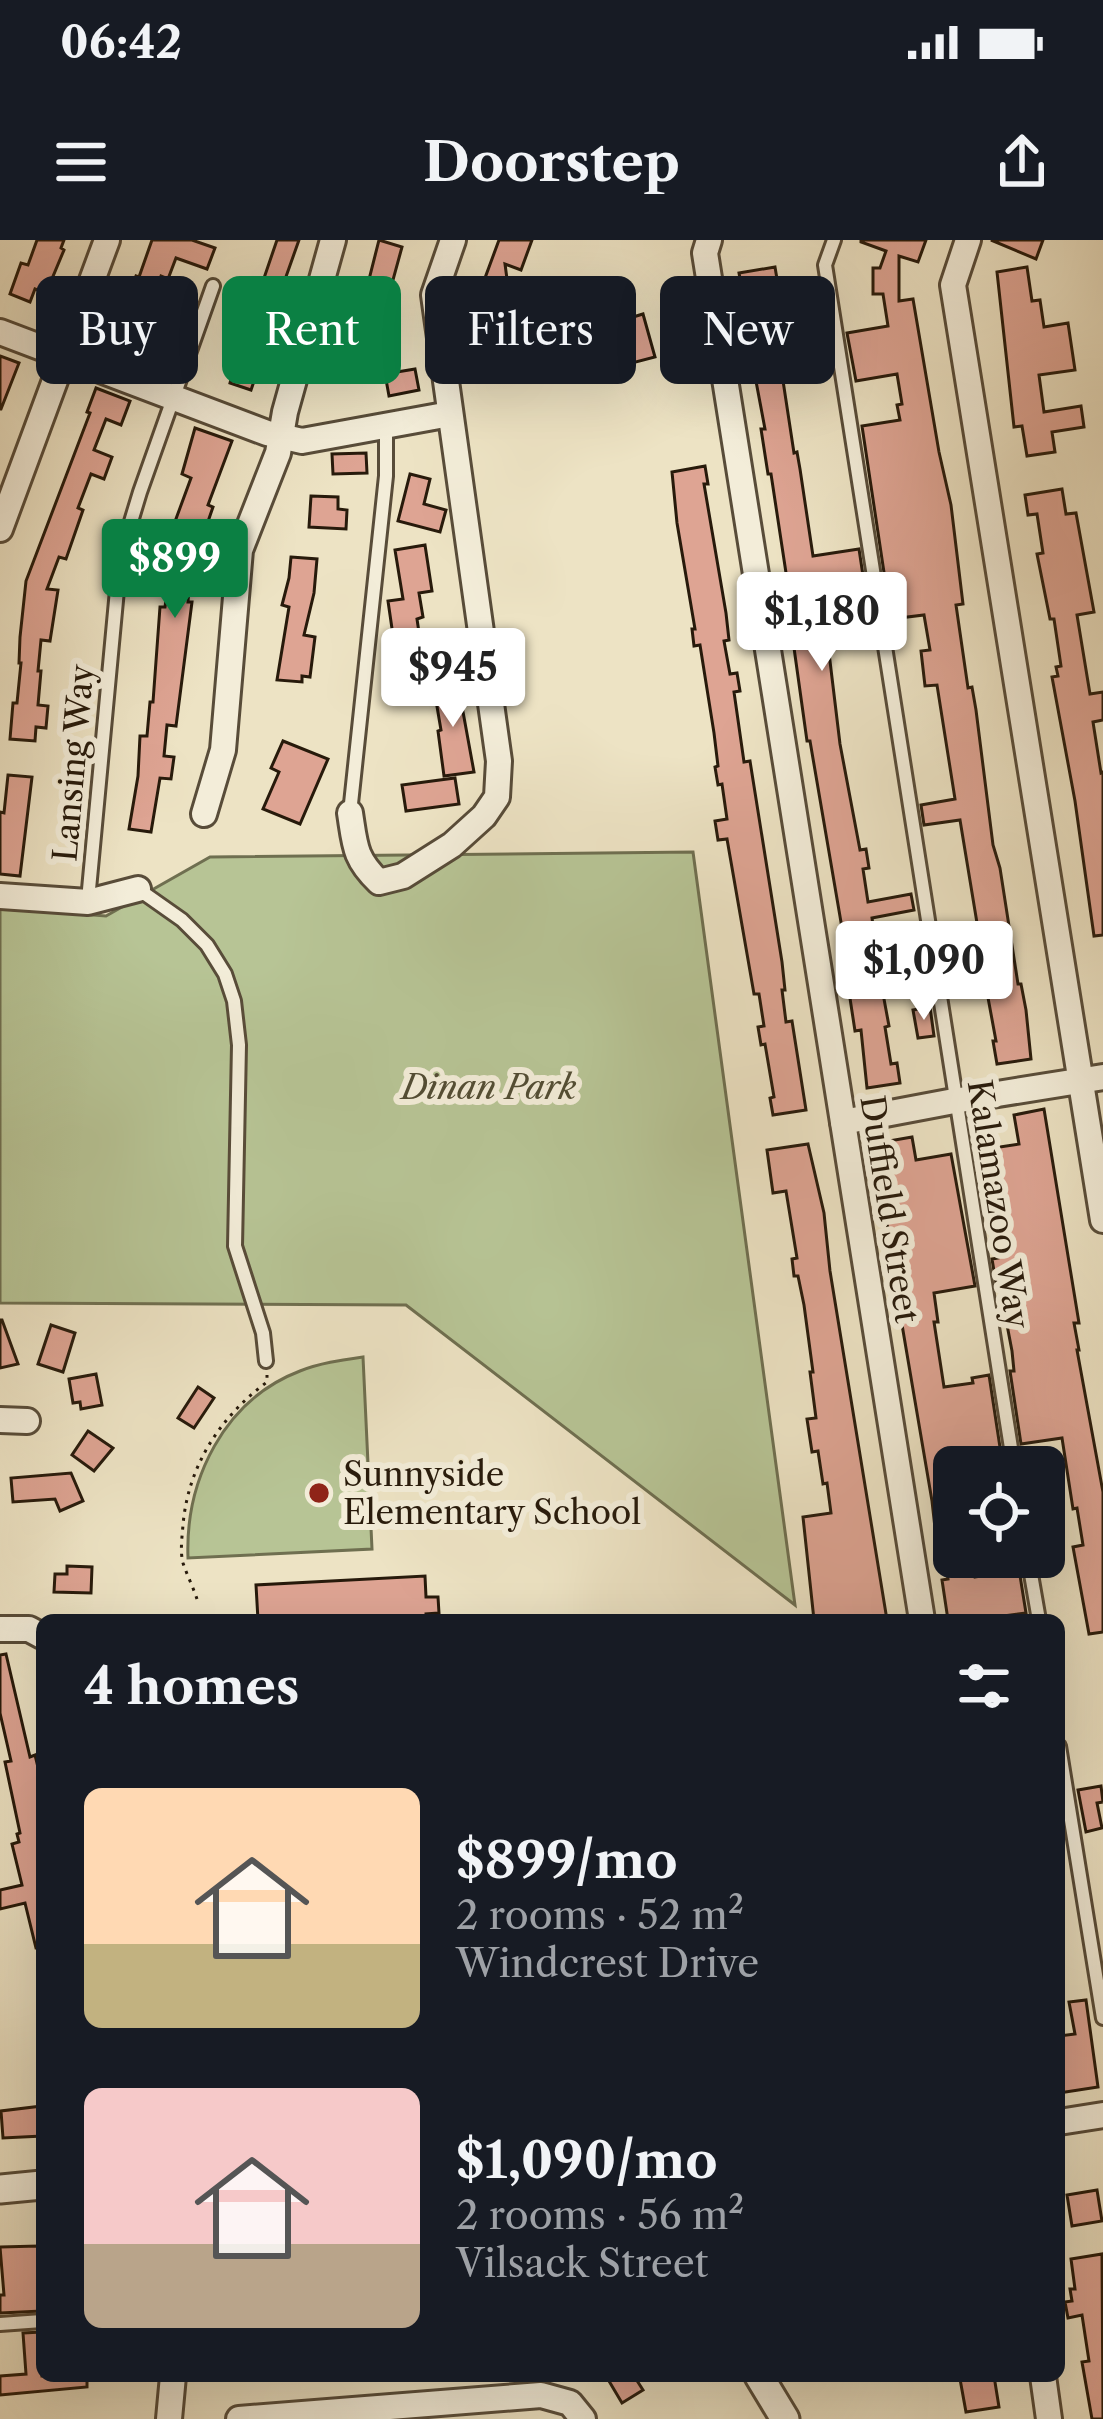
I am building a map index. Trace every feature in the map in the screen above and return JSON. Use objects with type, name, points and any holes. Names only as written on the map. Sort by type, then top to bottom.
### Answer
[{"type":"street","points":[[94,276],[107,240]]},
{"type":"street","points":[[204,814],[223,750],[240,550],[278,453],[333,240]]},
{"type":"street","name":"Duffield Street","points":[[710,240],[705,253],[921,1614]]},
{"type":"street","points":[[968,240],[953,285],[1091,1079],[1103,1220]]},
{"type":"street","points":[[350,813],[363,867],[379,882],[403,876],[452,845],[497,797],[499,760],[434,295],[446,243]]},
{"type":"street","points":[[0,332],[36,346]]},
{"type":"street","points":[[0,530],[54,384]]},
{"type":"street","points":[[139,384],[302,441],[450,414]]},
{"type":"street","points":[[0,896],[88,902],[139,889]]},
{"type":"street","points":[[843,1122],[1091,1079]]},
{"type":"street","points":[[0,1420],[27,1421]]},
{"type":"street","points":[[0,1629],[36,1632]]},
{"type":"street","points":[[1065,2121],[1103,2115]]},
{"type":"street","points":[[0,2189],[36,2186]]},
{"type":"street","points":[[169,2419],[172,2382]]},
{"type":"street","points":[[763,2382],[785,2419]]},
{"type":"street","points":[[1043,2382],[1049,2419]]},
{"type":"street","points":[[239,2419],[541,2395],[569,2403],[583,2419]]},
{"type":"lane","name":"Kalamazoo Way","points":[[834,240],[825,265],[1011,1446]]},
{"type":"lane","name":"Lansing Way","points":[[88,902],[119,558],[213,286]]},
{"type":"lane","points":[[350,813],[386,476],[386,424]]},
{"type":"lane","points":[[139,889],[207,945],[234,1001],[239,1045],[235,1246],[263,1333],[266,1361]]},
{"type":"lane","points":[[1032,1578],[1038,1614]]},
{"type":"lane","points":[[1065,1783],[1103,2018]]},
{"type":"lane","points":[[0,2324],[36,2321]]},
{"type":"path","points":[[197,1599],[182,1561],[184,1503],[210,1442],[237,1406],[267,1382],[266,1361]]},
{"type":"green space","name":"Dinan Park","points":[[693,852],[795,1605],[406,1305],[0,1303],[0,908],[106,916],[210,857]]},
{"type":"green space","points":[[363,1357],[372,1549],[188,1558],[189,1529],[202,1472],[230,1422],[273,1384],[315,1366]]},
{"type":"building","points":[[37,240],[64,240],[53,276],[36,276],[30,302],[10,294],[21,263],[28,265]]},
{"type":"building","points":[[152,240],[192,240],[215,248],[207,269],[176,258],[169,276],[139,276]]},
{"type":"building","points":[[277,240],[299,240],[286,276],[265,276]]},
{"type":"building","points":[[379,240],[402,247],[394,276],[370,276]]},
{"type":"building","points":[[499,240],[532,240],[521,270],[505,264],[507,276],[486,276]]},
{"type":"building","points":[[861,240],[926,240],[918,262],[899,256],[899,301],[913,299],[951,505],[963,604],[956,605],[1031,1059],[997,1064],[984,976],[951,981],[942,929],[977,923],[960,820],[924,825],[921,805],[955,799],[937,685],[925,686],[921,651],[930,650],[924,615],[891,619],[862,426],[900,420],[897,405],[902,404],[897,374],[856,381],[847,333],[888,326],[883,294],[873,294],[873,268],[880,268],[886,251]]},
{"type":"building","points":[[991,240],[1043,240],[1036,259]]},
{"type":"building","points":[[775,267],[776,276],[740,276]]},
{"type":"building","points":[[1027,267],[1032,301],[1040,300],[1044,327],[1068,323],[1075,370],[1039,375],[1044,412],[1081,406],[1084,427],[1052,432],[1055,452],[1027,456],[1022,426],[1014,427],[997,272]]},
{"type":"building","points":[[643,314],[655,357],[636,362],[636,316]]},
{"type":"building","points":[[0,356],[19,363],[1,409],[0,409]]},
{"type":"building","points":[[415,369],[419,390],[389,396],[387,384],[401,384],[401,371]]},
{"type":"building","points":[[757,384],[784,384],[813,556],[859,549],[870,622],[826,628],[840,744],[860,850],[866,849],[869,868],[863,869],[868,902],[911,894],[914,910],[872,918],[891,1064],[897,1063],[900,1083],[867,1088],[861,1030],[855,1031],[842,928],[807,741],[788,586],[761,429],[765,429]]},
{"type":"building","points":[[96,388],[130,401],[121,425],[106,419],[94,450],[112,457],[104,479],[91,474],[66,559],[59,557],[47,589],[58,590],[50,641],[41,640],[38,671],[38,705],[48,706],[46,728],[36,727],[35,741],[10,739],[26,581]]},
{"type":"building","points":[[195,428],[232,441],[208,505],[213,507],[203,536],[195,533],[184,572],[190,573],[188,602],[192,602],[176,726],[167,725],[164,756],[174,757],[171,779],[160,778],[151,832],[129,829],[140,736],[147,736],[153,702],[160,607],[169,599],[169,564],[154,560],[158,544],[166,546],[191,478],[182,474]]},
{"type":"building","points":[[366,453],[367,473],[333,474],[332,454]]},
{"type":"building","points":[[705,466],[729,640],[724,641],[730,674],[737,673],[740,691],[734,692],[744,762],[750,761],[782,962],[786,1022],[792,1021],[806,1110],[773,1115],[765,1044],[761,1045],[758,1027],[764,1026],[759,994],[754,994],[727,839],[718,840],[715,821],[727,819],[715,767],[700,645],[694,646],[677,523],[672,472]]},
{"type":"building","points":[[410,474],[430,479],[424,504],[446,510],[440,532],[398,521]]},
{"type":"building","points":[[1062,489],[1066,514],[1076,513],[1094,612],[1077,615],[1090,694],[1103,692],[1103,720],[1093,722],[1103,772],[1103,935],[1094,936],[1052,677],[1058,676],[1056,667],[1061,666],[1054,619],[1050,619],[1037,554],[1043,553],[1037,514],[1028,515],[1025,495]]},
{"type":"building","points":[[311,496],[338,497],[338,509],[347,510],[346,529],[309,527]]},
{"type":"building","points":[[425,545],[432,591],[419,593],[423,617],[417,619],[425,673],[399,677],[388,601],[403,599],[395,550]]},
{"type":"building","points":[[291,557],[317,559],[304,635],[315,637],[310,677],[302,676],[302,682],[277,680],[289,607],[282,605]]},
{"type":"building","points":[[457,679],[474,772],[444,776],[433,683]]},
{"type":"building","points":[[283,741],[328,759],[300,824],[263,809],[279,772],[271,768]]},
{"type":"building","points":[[8,775],[32,777],[20,876],[0,874],[0,812],[4,813]]},
{"type":"building","points":[[455,778],[459,804],[406,811],[402,785]]},
{"type":"building","points":[[930,1007],[934,1036],[918,1038],[913,1010]]},
{"type":"building","points":[[1044,1109],[1079,1323],[1074,1323],[1077,1350],[1103,1492],[1103,1632],[1089,1634],[1073,1547],[1083,1545],[1062,1438],[1021,1444],[1010,1371],[1014,1371],[1012,1351],[992,1259],[998,1258],[980,1150],[1019,1144],[1014,1115]]},
{"type":"building","points":[[912,1137],[916,1160],[951,1154],[975,1286],[934,1293],[944,1387],[973,1383],[972,1378],[989,1375],[1000,1446],[933,1446],[933,1510],[879,1161],[875,1162],[872,1144]]},
{"type":"building","points":[[808,1144],[824,1213],[886,1614],[813,1614],[803,1517],[831,1513],[807,1419],[816,1418],[813,1372],[804,1305],[798,1276],[794,1276],[792,1259],[797,1258],[786,1191],[773,1193],[767,1150]]},
{"type":"building","points":[[0,1320],[18,1364],[0,1368]]},
{"type":"building","points":[[51,1325],[75,1333],[63,1372],[38,1364]]},
{"type":"building","points":[[96,1374],[102,1405],[81,1409],[80,1402],[73,1403],[69,1379]]},
{"type":"building","points":[[198,1387],[214,1398],[194,1428],[178,1418]]},
{"type":"building","points":[[88,1431],[113,1448],[94,1471],[72,1455]]},
{"type":"building","points":[[71,1473],[83,1501],[60,1511],[55,1499],[13,1502],[11,1478]]},
{"type":"building","points":[[67,1566],[92,1567],[91,1593],[54,1592],[55,1574],[67,1574]]},
{"type":"building","points":[[425,1576],[426,1597],[438,1597],[439,1613],[258,1614],[256,1585]]},
{"type":"building","points":[[1020,1578],[1026,1613],[947,1614],[942,1580]]},
{"type":"building","points":[[6,1654],[30,1757],[36,1759],[36,1948],[25,1903],[0,1909],[0,1890],[22,1885],[12,1844],[19,1842],[20,1833],[5,1762],[11,1761],[0,1713],[0,1655]]},
{"type":"building","points":[[1101,1786],[1103,1802],[1097,1803],[1102,1828],[1086,1832],[1078,1790]]},
{"type":"building","points":[[1086,2000],[1098,2087],[1065,2092],[1065,2035],[1075,2034],[1069,2002]]},
{"type":"building","points":[[36,2107],[36,2136],[3,2138],[1,2111]]},
{"type":"building","points":[[1097,2190],[1102,2221],[1072,2226],[1067,2195]]},
{"type":"building","points":[[36,2246],[36,2311],[0,2313],[0,2295],[4,2295],[0,2247]]},
{"type":"building","points":[[1102,2254],[1103,2419],[1092,2419],[1082,2362],[1089,2361],[1082,2315],[1068,2318],[1065,2302],[1072,2301],[1070,2289],[1075,2289],[1071,2259]]},
{"type":"building","points":[[36,2332],[36,2382],[87,2382],[87,2387],[0,2395],[0,2376],[26,2374],[23,2333]]},
{"type":"building","points":[[610,2382],[638,2382],[643,2390],[622,2403]]},
{"type":"building","points":[[961,2382],[995,2382],[999,2407],[966,2412]]},
{"type":"place","name":"Sunnyside Elementary School","points":[[319,1493]]}]
